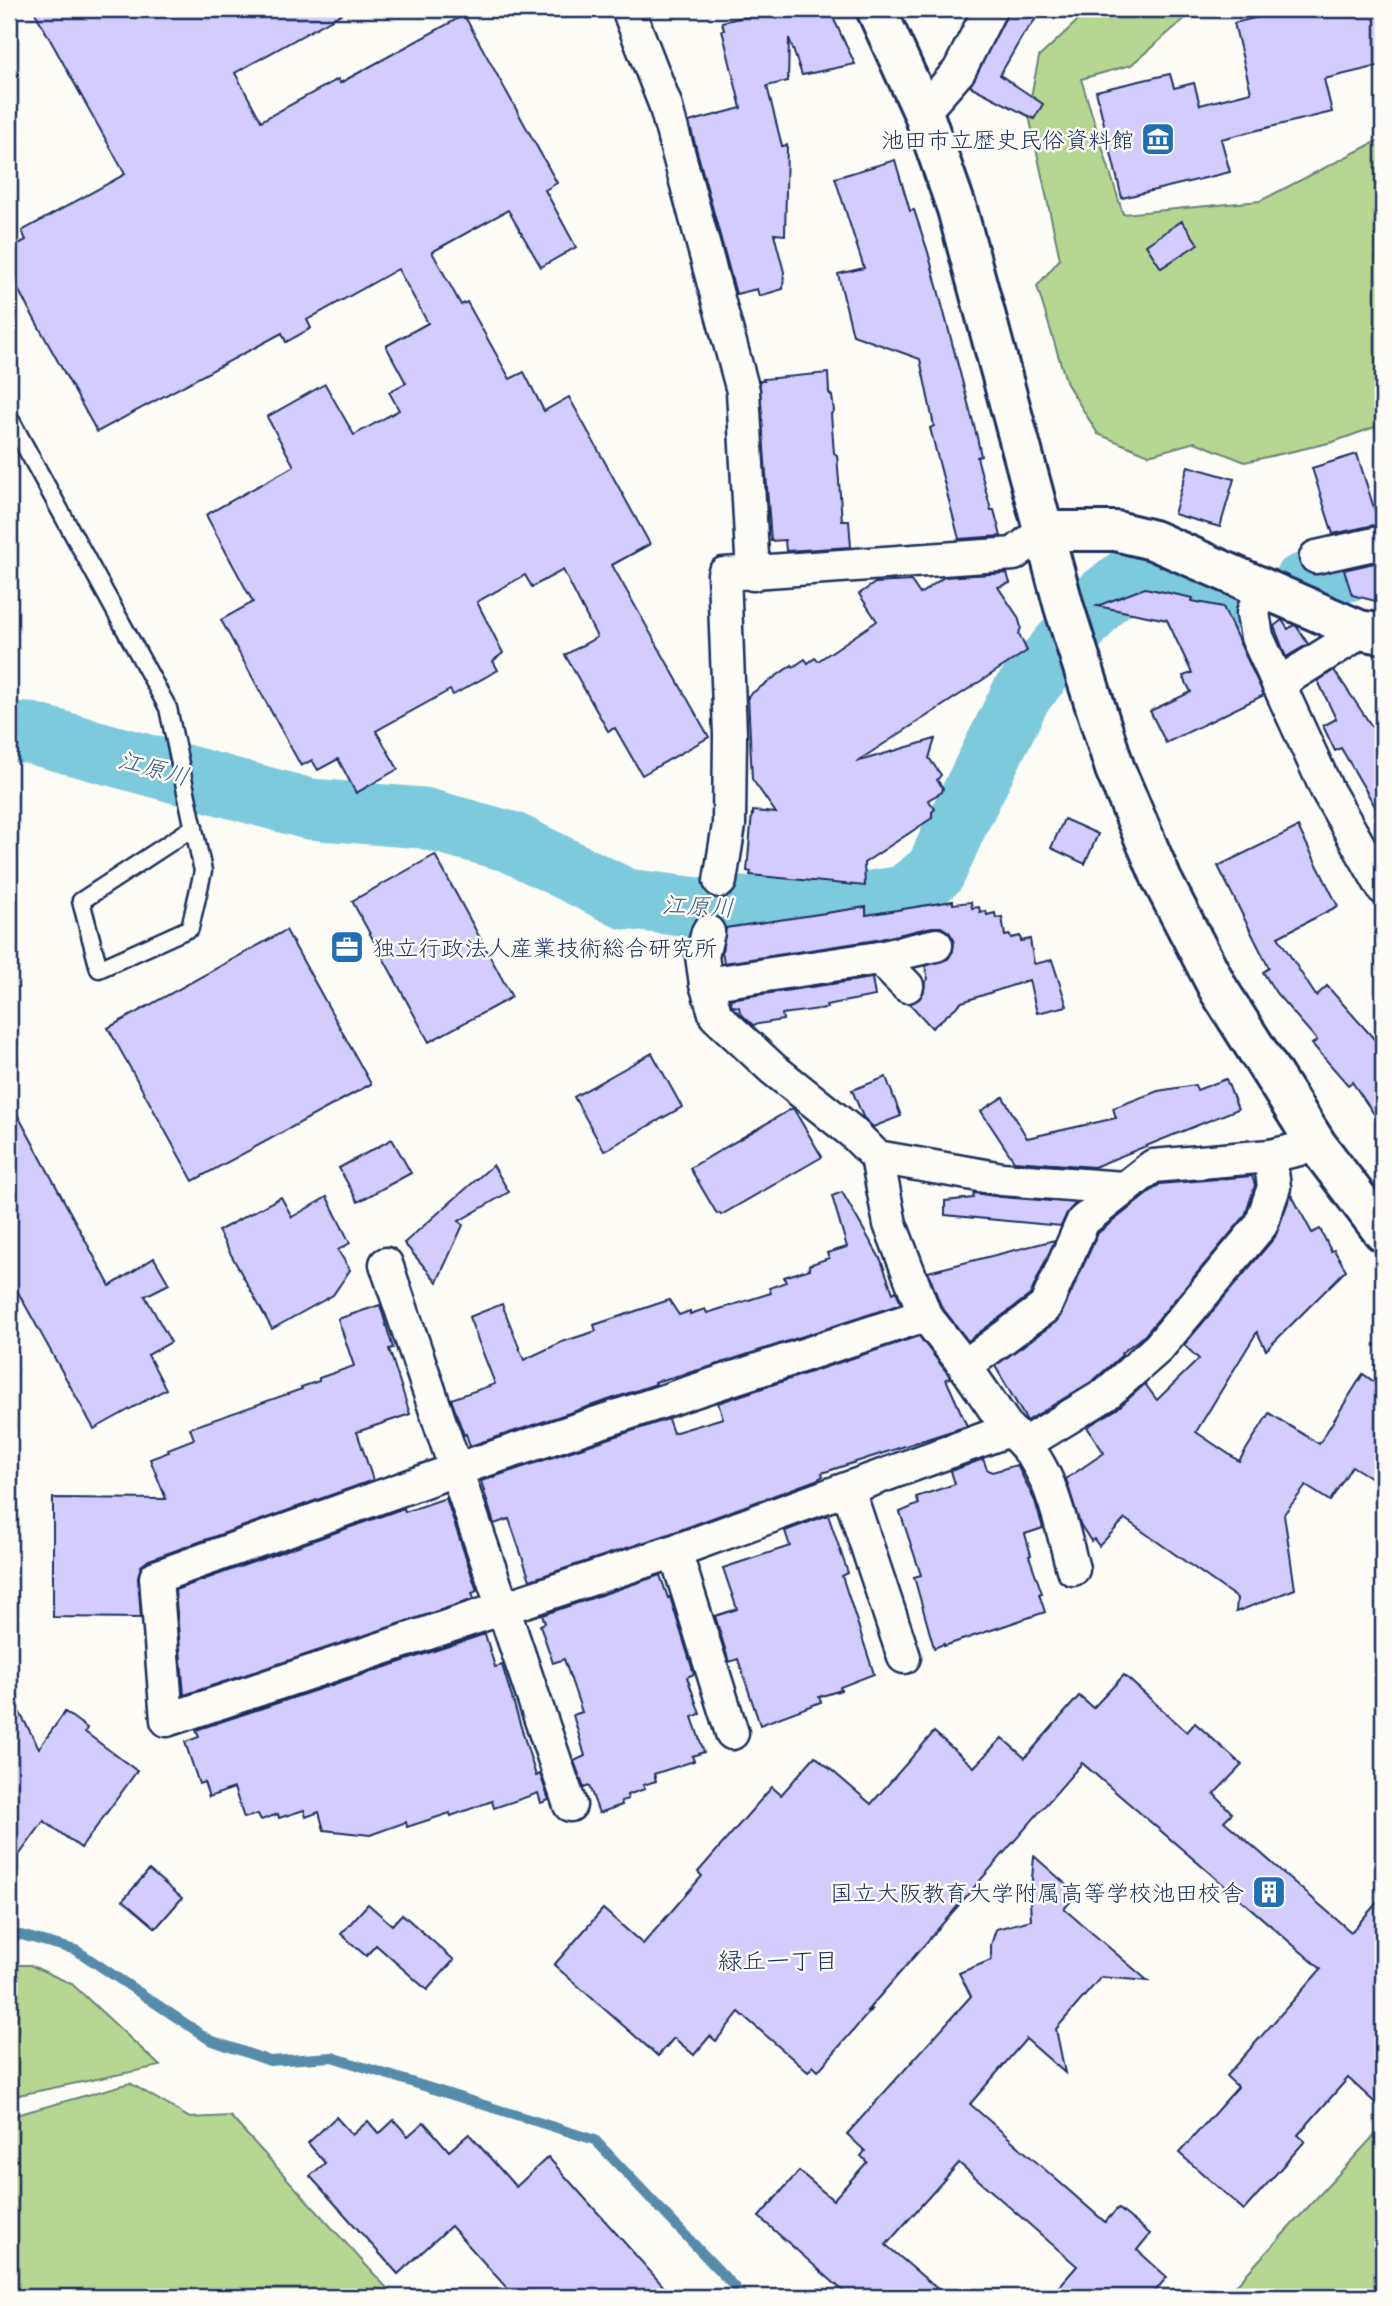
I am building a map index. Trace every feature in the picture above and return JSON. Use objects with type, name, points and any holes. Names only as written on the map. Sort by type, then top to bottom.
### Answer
[{"type":"street","points":[[628,9],[665,104],[743,391],[753,574]]},
{"type":"street","points":[[876,9],[923,113],[957,209],[1064,607],[1115,769],[1162,880],[1219,990],[1317,1145],[1377,1214]]},
{"type":"street","points":[[923,113],[958,71],[990,9]]},
{"type":"street","points":[[720,881],[729,812],[730,735],[724,574],[1014,554],[1043,531],[1116,531],[1153,540],[1262,589],[1371,632]]},
{"type":"street","points":[[1316,557],[1383,542]]},
{"type":"street","points":[[1262,589],[1253,613],[1257,637],[1327,790],[1383,888]]},
{"type":"street","points":[[1278,684],[1346,641],[1371,632]]},
{"type":"street","points":[[708,932],[702,956],[706,984],[716,1016],[773,1069],[852,1132],[877,1157],[890,1224],[925,1315],[1017,1437],[1053,1495],[1073,1569]]},
{"type":"street","points":[[706,984],[879,958],[936,946]]},
{"type":"street","points":[[879,958],[907,986]]},
{"type":"street","points":[[965,1366],[1045,1307],[1083,1222],[1153,1166],[1270,1156],[1317,1145]]},
{"type":"street","points":[[925,1315],[456,1471],[156,1577],[167,1720],[675,1551],[848,1489],[1017,1437],[1105,1395],[1157,1348],[1261,1225],[1274,1187],[1270,1156]]},
{"type":"street","points":[[877,1157],[1002,1179],[1123,1188]]},
{"type":"street","points":[[386,1264],[570,1805]]},
{"type":"street","points":[[848,1489],[904,1657]]},
{"type":"street","points":[[675,1551],[732,1733]]},
{"type":"lane","points":[[9,417],[168,708],[204,871],[190,928],[99,969],[81,901],[194,827]]},
{"type":"green space","points":[[1090,9],[1196,9],[1131,65],[1081,79],[1123,214],[1260,201],[1383,138],[1383,424],[1333,442],[1245,462],[1195,442],[1149,455],[1098,434],[1067,384],[1037,286],[1060,259],[1028,111],[1039,57]]},
{"type":"green space","points":[[9,1965],[30,1965],[72,1984],[160,2066],[9,2097]]},
{"type":"green space","points":[[130,2083],[190,2118],[230,2116],[395,2297],[9,2297],[9,2117]]},
{"type":"green space","points":[[1383,2126],[1383,2297],[1225,2297]]},
{"type":"building","points":[[33,9],[350,9],[235,73],[261,121],[338,79],[340,83],[464,15],[557,183],[545,190],[576,247],[541,267],[508,210],[432,252],[461,305],[467,302],[510,379],[524,372],[544,411],[569,397],[650,544],[612,565],[709,737],[642,775],[615,728],[608,731],[565,655],[597,637],[563,570],[532,587],[525,575],[477,602],[503,653],[493,661],[498,670],[453,695],[450,690],[376,731],[398,769],[356,793],[338,759],[318,770],[312,760],[301,766],[221,620],[253,602],[206,515],[294,466],[267,417],[325,384],[354,435],[399,410],[389,392],[406,383],[386,346],[428,323],[398,269],[307,320],[311,328],[286,342],[282,333],[97,432],[9,273],[9,249],[26,240],[22,231],[125,174]]},
{"type":"building","points":[[780,9],[829,9],[855,64],[802,75],[789,38],[788,81],[767,86],[782,146],[787,145],[785,235],[774,234],[784,272],[783,289],[759,296],[757,289],[736,294],[689,122],[741,108],[722,22]]},
{"type":"building","points":[[1008,9],[1020,9],[1035,20],[1000,75],[1043,104],[1034,119],[970,86]]},
{"type":"building","points":[[1291,9],[1383,9],[1383,65],[1324,79],[1332,112],[1221,139],[1230,172],[1122,198],[1096,91],[1170,74],[1174,88],[1194,83],[1200,105],[1251,92],[1234,23]]},
{"type":"building","points":[[895,160],[910,211],[914,210],[928,252],[977,437],[981,456],[977,457],[1001,536],[959,539],[930,428],[934,426],[920,359],[853,335],[838,274],[864,268],[835,178]]},
{"type":"building","points":[[1182,221],[1198,244],[1161,268],[1146,245]]},
{"type":"building","points":[[828,373],[829,393],[834,411],[831,414],[842,521],[849,521],[851,547],[786,551],[785,540],[771,541],[759,381]]},
{"type":"building","points":[[1357,454],[1379,524],[1333,534],[1312,468]]},
{"type":"building","points":[[1188,466],[1234,479],[1220,527],[1174,514]]},
{"type":"building","points":[[1383,561],[1383,603],[1352,595],[1344,570]]},
{"type":"building","points":[[1007,573],[1010,583],[998,587],[1018,617],[1021,627],[1019,634],[1027,651],[856,762],[935,739],[929,758],[941,775],[937,780],[943,788],[942,792],[928,800],[935,809],[932,818],[864,863],[865,886],[750,875],[751,872],[747,871],[752,813],[753,816],[753,811],[776,813],[752,779],[748,696],[792,665],[793,667],[805,659],[808,663],[815,658],[818,661],[877,621],[859,594],[875,583],[911,581],[920,594],[944,577]]},
{"type":"building","points":[[1145,588],[1223,607],[1264,695],[1166,743],[1150,711],[1191,692],[1183,676],[1192,673],[1167,620],[1097,606]]},
{"type":"building","points":[[1282,620],[1288,629],[1294,625],[1297,627],[1308,644],[1286,657],[1274,626]]},
{"type":"building","points":[[1334,670],[1383,743],[1383,820],[1341,748],[1335,751],[1323,726],[1336,719],[1318,681]]},
{"type":"building","points":[[1064,819],[1098,834],[1085,864],[1051,848]]},
{"type":"building","points":[[1298,827],[1338,906],[1278,937],[1316,996],[1327,986],[1383,1049],[1383,1127],[1352,1082],[1348,1085],[1312,1044],[1317,1040],[1276,993],[1263,972],[1269,968],[1218,866]]},
{"type":"building","points":[[435,855],[512,997],[429,1042],[352,901]]},
{"type":"building","points":[[953,901],[953,904],[971,902],[972,908],[979,907],[980,912],[986,911],[987,915],[995,913],[996,918],[1002,917],[1005,936],[1020,936],[1021,941],[1030,939],[1034,964],[1052,960],[1067,1006],[1037,1013],[1029,980],[962,1002],[932,1028],[910,1004],[919,999],[924,991],[928,979],[925,966],[948,959],[953,951],[954,940],[949,932],[941,927],[876,940],[724,963],[722,951],[726,928],[866,907],[866,915]]},
{"type":"building","points":[[286,930],[371,1084],[193,1181],[108,1028]]},
{"type":"building","points":[[872,978],[875,996],[826,1005],[827,1008],[782,1014],[783,1020],[753,1025],[740,1013],[739,1007],[732,1006],[730,999]]},
{"type":"building","points":[[652,1053],[682,1107],[604,1151],[574,1097]]},
{"type":"building","points":[[886,1077],[901,1116],[873,1127],[863,1117],[852,1090]]},
{"type":"building","points":[[1226,1079],[1238,1109],[1094,1167],[1014,1161],[981,1111],[1003,1097],[1027,1138],[1116,1118],[1113,1108],[1158,1091],[1195,1085],[1197,1090]]},
{"type":"building","points":[[9,1099],[110,1286],[154,1258],[169,1284],[145,1296],[171,1342],[148,1355],[166,1389],[94,1429],[9,1276]]},
{"type":"building","points":[[793,1108],[822,1157],[721,1215],[717,1214],[690,1168]]},
{"type":"building","points":[[392,1139],[411,1173],[358,1202],[339,1168]]},
{"type":"building","points":[[493,1165],[509,1192],[459,1221],[463,1225],[437,1282],[404,1243]]},
{"type":"building","points":[[1252,1176],[1255,1185],[1245,1216],[1145,1335],[1121,1353],[1122,1355],[1094,1380],[1027,1421],[995,1366],[1056,1322],[1098,1233],[1160,1184]]},
{"type":"building","points":[[842,1192],[881,1260],[893,1293],[896,1291],[901,1304],[655,1382],[656,1384],[470,1446],[451,1399],[495,1384],[469,1317],[502,1304],[524,1360],[562,1342],[596,1331],[594,1325],[669,1300],[679,1315],[705,1309],[707,1313],[771,1293],[769,1288],[786,1282],[784,1277],[810,1269],[809,1265],[829,1258],[827,1253],[847,1247],[832,1196]]},
{"type":"building","points":[[974,1193],[1076,1203],[1061,1226],[945,1215],[945,1201],[973,1198]]},
{"type":"building","points":[[1291,1194],[1312,1233],[1320,1229],[1331,1251],[1334,1250],[1346,1270],[1266,1350],[1257,1332],[1196,1432],[1239,1461],[1269,1413],[1319,1444],[1363,1374],[1383,1388],[1383,1485],[1352,1466],[1330,1501],[1306,1486],[1284,1514],[1295,1589],[1236,1612],[1237,1598],[1125,1519],[1099,1546],[1094,1539],[1091,1541],[1080,1524],[1066,1479],[1104,1453],[1087,1427],[1117,1409],[1145,1384],[1157,1400],[1199,1359],[1184,1345],[1275,1237]]},
{"type":"building","points":[[281,1197],[292,1217],[327,1197],[350,1243],[338,1250],[350,1270],[333,1295],[272,1329],[218,1231]]},
{"type":"building","points":[[1055,1240],[1030,1295],[968,1341],[941,1306],[928,1272]]},
{"type":"building","points":[[380,1305],[393,1348],[389,1349],[410,1414],[357,1432],[373,1480],[149,1560],[141,1566],[138,1578],[141,1618],[53,1617],[53,1498],[166,1499],[150,1459],[194,1439],[190,1428],[302,1389],[301,1387],[319,1381],[319,1378],[354,1366],[338,1319]]},
{"type":"building","points":[[919,1336],[951,1378],[946,1379],[967,1426],[822,1473],[823,1476],[816,1480],[669,1534],[530,1580],[509,1519],[494,1524],[481,1481],[668,1419],[673,1433],[723,1418],[718,1403]]},
{"type":"building","points":[[983,1459],[987,1469],[992,1472],[1017,1465],[1035,1501],[1043,1528],[1025,1534],[1045,1612],[934,1648],[914,1577],[921,1575],[900,1512],[919,1504],[916,1497],[955,1484],[951,1471]]},
{"type":"building","points":[[446,1498],[477,1591],[472,1593],[474,1599],[184,1695],[175,1590],[404,1508],[405,1512]]},
{"type":"building","points":[[828,1515],[848,1573],[842,1576],[874,1674],[819,1697],[821,1702],[760,1725],[738,1659],[729,1662],[715,1616],[737,1609],[723,1568],[790,1546],[785,1531]]},
{"type":"building","points":[[660,1575],[668,1598],[670,1597],[694,1674],[687,1677],[700,1714],[692,1717],[704,1752],[692,1756],[694,1761],[654,1774],[656,1781],[643,1785],[645,1789],[627,1795],[628,1799],[621,1801],[622,1805],[599,1813],[589,1786],[584,1788],[574,1761],[585,1756],[573,1715],[582,1712],[564,1659],[553,1663],[540,1625],[545,1623],[542,1615]]},
{"type":"building","points":[[485,1634],[495,1667],[502,1665],[536,1776],[540,1774],[549,1800],[541,1803],[538,1793],[494,1808],[492,1801],[451,1816],[450,1813],[407,1827],[406,1822],[370,1835],[324,1830],[319,1812],[306,1817],[304,1810],[279,1818],[278,1814],[261,1820],[258,1814],[244,1818],[234,1788],[209,1797],[204,1782],[199,1784],[185,1742],[199,1737],[196,1730]]},
{"type":"building","points":[[1124,1675],[1187,1732],[1195,1723],[1242,1765],[1214,1794],[1232,1813],[1224,1821],[1351,1932],[1383,1896],[1383,2110],[1348,2078],[1298,2135],[1305,2141],[1244,2210],[1179,2153],[1238,2087],[1226,2076],[1321,1969],[1082,1763],[818,2071],[813,2066],[808,2072],[739,2012],[716,2041],[710,2036],[694,2055],[674,2038],[658,2056],[554,1965],[603,1909],[643,1944],[702,1876],[698,1872],[772,1787],[781,1795],[815,1756],[871,1804],[934,1732],[974,1767],[1002,1738],[1025,1758],[1079,1696],[1093,1708]]},
{"type":"building","points":[[9,1693],[39,1748],[65,1712],[87,1728],[85,1732],[137,1771],[81,1848],[44,1821],[9,1869]]},
{"type":"building","points":[[1034,1856],[1077,1894],[1064,1909],[1148,1981],[1101,1977],[1056,2029],[1065,2073],[1026,2039],[970,2104],[1105,2222],[1118,2208],[1150,2234],[1137,2250],[1167,2277],[1150,2297],[1050,2297],[1077,2266],[959,2163],[886,2245],[947,2297],[850,2297],[759,2217],[799,2171],[833,2200],[867,2162],[861,2156],[865,2151],[847,2134],[971,1996],[959,1973],[991,1960],[991,1945],[996,1929],[1031,1920]]},
{"type":"building","points":[[149,1870],[182,1898],[156,1928],[123,1900]]},
{"type":"building","points":[[368,1904],[392,1925],[402,1914],[454,1960],[427,1990],[376,1945],[366,1956],[341,1934]]},
{"type":"building","points":[[336,2117],[352,2135],[368,2121],[379,2134],[394,2120],[408,2136],[424,2122],[449,2151],[469,2134],[516,2187],[548,2157],[673,2297],[515,2297],[451,2226],[398,2274],[310,2176],[325,2163],[308,2143]]},
{"type":"waterway","name":"江原川","points":[[1302,584],[1383,561]]},
{"type":"waterway","name":"江原川","points":[[9,732],[30,733],[309,809],[423,818],[511,842],[626,899],[698,908],[847,905],[904,896],[936,871],[1021,695],[1102,598],[1135,573],[1168,575],[1226,601],[1235,599]]},
{"type":"waterway","points":[[9,1936],[21,1935],[76,1950],[210,2040],[270,2061],[332,2057],[595,2140],[744,2297]]},
{"type":"place","name":"池田市立歴史民俗資料館","points":[[1158,139]]},
{"type":"place","name":"独立行政法人産業技術総合研究所","points":[[347,947]]},
{"type":"place","name":"国立大阪教育大学附属高等学校池田校舎","points":[[1269,1892]]},
{"type":"district","name":"緑丘一丁目","points":[[778,1959]]}]
